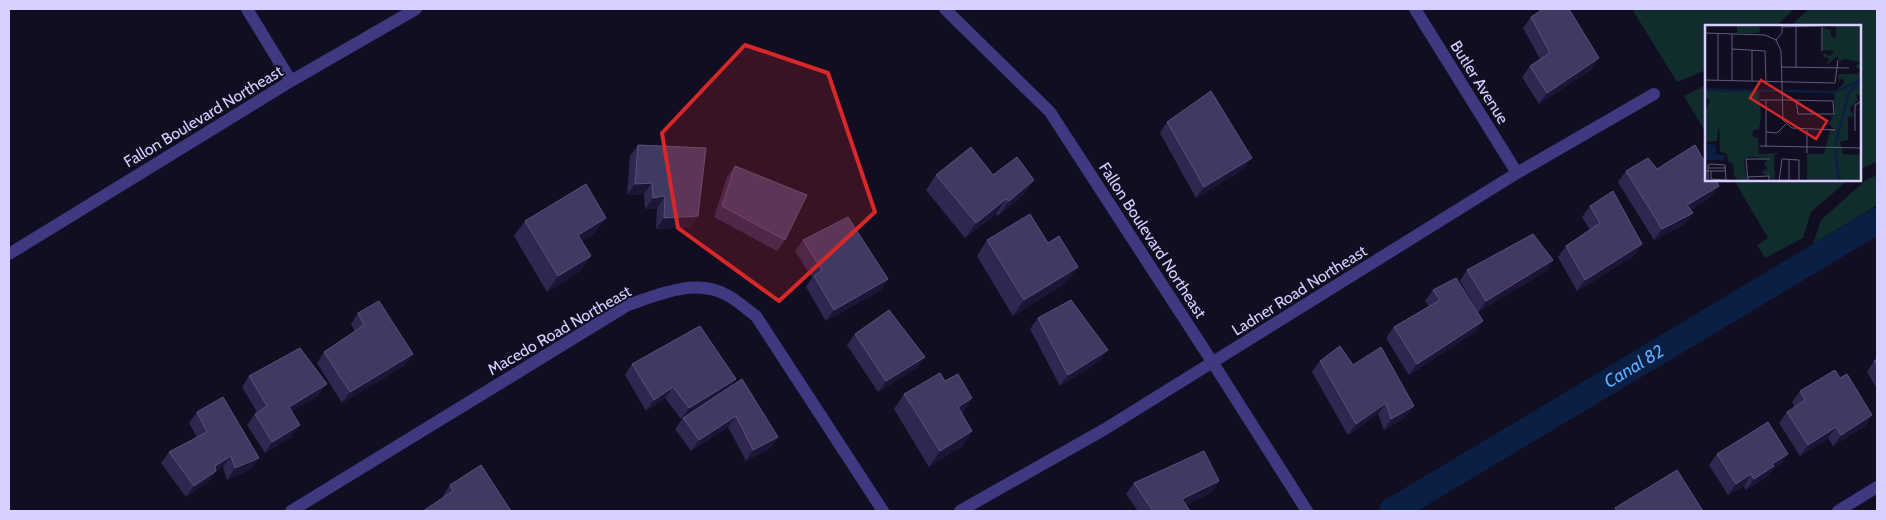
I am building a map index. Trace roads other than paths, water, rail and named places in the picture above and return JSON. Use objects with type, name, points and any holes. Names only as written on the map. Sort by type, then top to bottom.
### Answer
[{"type":"street","points":[[247,9],[292,81]]},
{"type":"street","name":"Fallon Boulevard Northeast","points":[[9,254],[292,81],[416,9]]},
{"type":"street","name":"Fallon Boulevard Northeast","points":[[945,9],[1050,112],[1307,511]]},
{"type":"street","name":"Butler Avenue","points":[[1415,9],[1517,173]]},
{"type":"street","name":"Ladner Road Northeast","points":[[960,511],[1105,429],[1517,173],[1654,94]]},
{"type":"street","name":"Macedo Road Northeast","points":[[291,511],[628,305],[675,289],[704,288],[727,295],[756,316],[883,511]]},
{"type":"street","points":[[1838,511],[1877,487]]},
{"type":"waterway","name":"Canal 82","points":[[1392,511],[1877,221]]}]
